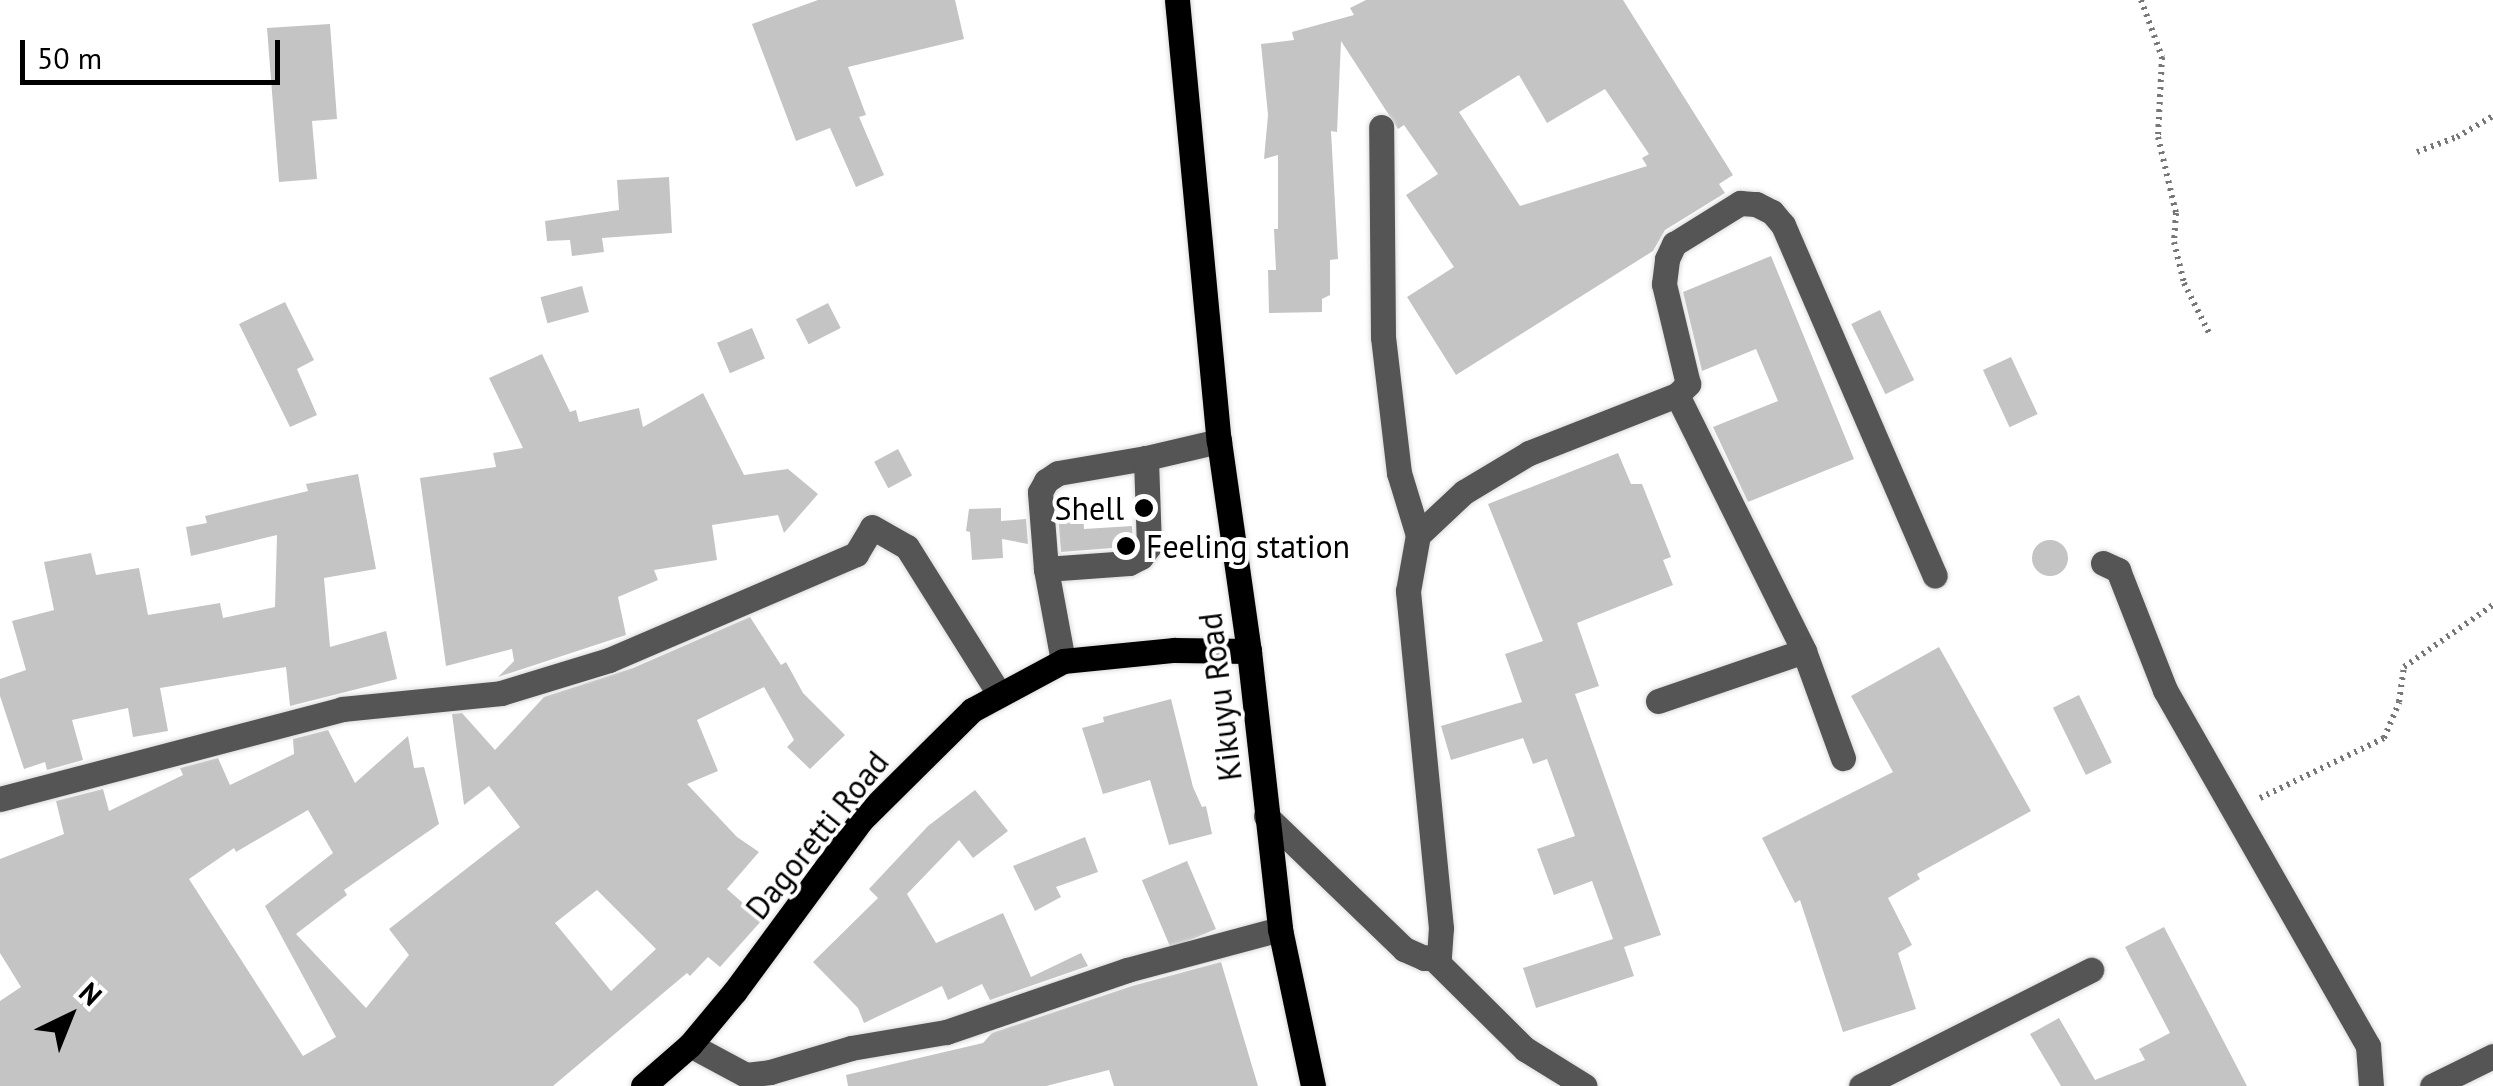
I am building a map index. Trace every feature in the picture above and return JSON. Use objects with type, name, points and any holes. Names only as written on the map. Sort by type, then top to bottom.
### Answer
[{"type":"main road","name":"Kikuyu Road","points":[[1178,0],[1219,441],[1249,651],[1280,930],[1313,1086]]},
{"type":"main road","name":"Dagoretti Road","points":[[643,1086],[690,1045],[861,820],[929,750],[998,692],[1063,661],[1174,650],[1249,651]]},
{"type":"street","points":[[1381,127],[1383,337],[1399,473],[1418,535],[1408,591],[1441,928],[1442,951],[1434,958]]},
{"type":"street","points":[[1418,535],[1464,492],[1529,453],[1677,396],[1688,384],[1664,284],[1667,258],[1674,244],[1740,203],[1756,204],[1772,212],[1783,225],[1935,576]]},
{"type":"street","points":[[1677,396],[1804,651],[1843,758]]},
{"type":"street","points":[[1063,661],[1046,569],[1040,492],[1046,482],[1058,473],[1219,441]]},
{"type":"street","points":[[1046,569],[1129,563],[1141,557],[1149,546],[1146,458]]},
{"type":"street","points":[[0,799],[342,709],[501,693],[609,660],[856,554],[872,527],[907,546],[998,692]]},
{"type":"street","points":[[2103,563],[2118,570],[2164,690],[2237,810],[2368,1046],[2371,1086]]},
{"type":"street","points":[[1658,701],[1804,651]]},
{"type":"street","points":[[1266,816],[1404,949],[1434,958],[1525,1049],[1585,1086]]},
{"type":"street","points":[[690,1045],[746,1075],[770,1072],[851,1048],[946,1032],[1126,970],[1280,930]]},
{"type":"street","points":[[1861,1086],[2091,970]]},
{"type":"street","points":[[2432,1086],[2493,1056]]},
{"type":"path","points":[[2141,0],[2162,57],[2158,137],[2176,213],[2174,242],[2184,283],[2210,335]]},
{"type":"path","points":[[2416,152],[2458,137],[2493,116]]},
{"type":"path","points":[[2237,810],[2384,738],[2400,702],[2404,667],[2493,605]]},
{"type":"building","points":[[818,0],[955,0],[964,39],[848,67],[866,115],[859,117],[884,175],[856,187],[830,128],[796,141],[752,24]]},
{"type":"building","points":[[1366,0],[1623,0],[1733,175],[1719,184],[1725,193],[1665,230],[1653,251],[1456,375],[1407,297],[1454,267],[1406,195],[1438,174],[1404,125],[1398,129],[1341,41],[1337,132],[1331,131],[1338,259],[1330,260],[1330,295],[1322,299],[1322,312],[1269,313],[1268,270],[1276,270],[1278,155],[1264,159],[1268,115],[1261,44],[1294,40],[1292,32],[1354,15],[1350,8]],"holes":[[[1519,75],[1547,123],[1605,89],[1649,154],[1642,158],[1647,166],[1520,206],[1459,112]]]},
{"type":"building","points":[[330,24],[337,119],[312,121],[317,179],[279,182],[267,28]]},
{"type":"building","points":[[669,177],[672,233],[602,238],[604,252],[572,256],[570,240],[547,241],[545,221],[619,210],[617,180]]},
{"type":"building","points":[[1771,256],[1854,459],[1748,502],[1713,427],[1778,401],[1756,349],[1702,371],[1683,292]]},
{"type":"building","points":[[582,286],[589,312],[547,323],[540,297]]},
{"type":"building","points":[[285,302],[314,360],[297,369],[317,415],[290,427],[239,324]]},
{"type":"building","points":[[828,303],[841,328],[809,344],[796,319]]},
{"type":"building","points":[[1880,310],[1914,380],[1885,394],[1851,324]]},
{"type":"building","points":[[752,328],[765,358],[730,373],[717,343]]},
{"type":"building","points":[[542,354],[570,412],[576,410],[579,422],[639,408],[643,427],[703,393],[744,475],[788,469],[818,494],[784,533],[778,515],[712,525],[717,560],[654,570],[658,580],[618,597],[626,635],[498,677],[514,661],[512,649],[446,666],[420,478],[496,467],[493,453],[523,448],[489,378]]},
{"type":"building","points":[[2011,357],[2038,414],[2010,427],[1983,370]]},
{"type":"building","points":[[898,449],[912,475],[888,488],[874,462]]},
{"type":"building","points":[[1618,453],[1631,484],[1642,484],[1671,557],[1663,560],[1673,585],[1577,623],[1599,686],[1575,694],[1661,935],[1624,947],[1634,976],[1536,1008],[1523,968],[1613,939],[1592,881],[1554,895],[1537,849],[1575,836],[1547,759],[1533,764],[1523,738],[1451,760],[1441,726],[1522,702],[1505,654],[1543,641],[1488,504]]},
{"type":"building","points":[[358,474],[376,569],[324,578],[330,647],[386,631],[397,679],[290,706],[286,667],[160,688],[168,731],[133,737],[128,708],[72,720],[83,760],[47,770],[45,762],[24,769],[0,696],[0,679],[26,670],[12,621],[54,610],[44,562],[91,553],[96,575],[139,568],[148,615],[220,603],[223,618],[275,607],[277,535],[191,556],[186,527],[207,523],[205,516],[308,491],[306,484]]},
{"type":"building","points":[[1001,508],[1001,521],[1026,519],[1028,544],[1002,539],[1003,558],[972,560],[970,532],[966,531],[969,509]]},
{"type":"building","points":[[1083,512],[1084,529],[1132,526],[1133,541],[1125,547],[1061,552],[1058,515]]},
{"type":"building","points":[[2050,540],[2063,545],[2068,558],[2063,571],[2050,576],[2037,571],[2032,558],[2037,545]]},
{"type":"building","points":[[750,617],[781,665],[786,662],[803,693],[845,735],[810,769],[787,747],[794,740],[764,687],[697,720],[718,771],[687,784],[737,837],[759,852],[727,889],[762,920],[720,967],[708,957],[690,976],[687,973],[553,1086],[0,1086],[0,1001],[21,987],[0,953],[0,859],[64,834],[56,801],[103,789],[109,811],[183,775],[180,768],[218,758],[230,785],[294,754],[293,739],[328,730],[355,783],[408,736],[414,768],[424,767],[439,824],[344,890],[347,895],[296,934],[366,1008],[409,955],[389,929],[520,827],[489,786],[464,805],[452,714],[462,713],[495,750],[544,697],[633,668]],"holes":[[[308,810],[333,853],[265,906],[336,1037],[303,1056],[189,879],[234,848],[236,852]],[[597,890],[656,949],[611,991],[555,923]]]},
{"type":"building","points":[[1939,647],[2031,811],[1917,874],[1920,879],[1888,898],[1912,945],[1898,953],[1916,1009],[1843,1032],[1800,900],[1795,903],[1762,838],[1893,772],[1851,696]]},
{"type":"building","points":[[2079,695],[2112,762],[2086,775],[2053,708]]},
{"type":"building","points":[[1171,699],[1193,787],[1202,807],[1206,806],[1212,834],[1169,845],[1150,780],[1103,794],[1082,728],[1104,722],[1103,717]]},
{"type":"building","points":[[975,790],[1008,831],[973,858],[959,840],[907,894],[936,943],[1003,913],[1031,977],[1081,953],[1088,966],[990,1000],[982,984],[948,1000],[942,986],[864,1023],[858,1008],[813,962],[878,898],[869,889],[928,826]]},
{"type":"building","points":[[1085,837],[1098,872],[1056,887],[1061,897],[1035,911],[1013,866]]},
{"type":"building","points":[[1187,861],[1216,929],[1171,948],[1142,880]]},
{"type":"building","points":[[2164,927],[2247,1086],[2061,1086],[2030,1034],[2059,1018],[2095,1080],[2145,1060],[2139,1049],[2170,1033],[2125,947]]},
{"type":"building","points":[[1221,962],[1258,1086],[1114,1086],[1109,1070],[1046,1086],[848,1086],[846,1075],[983,1043],[992,1033],[1132,986]]},
{"type":"place","name":"Shell","points":[[1144,508]]},
{"type":"place","name":"Feeling station","points":[[1126,546]]}]
